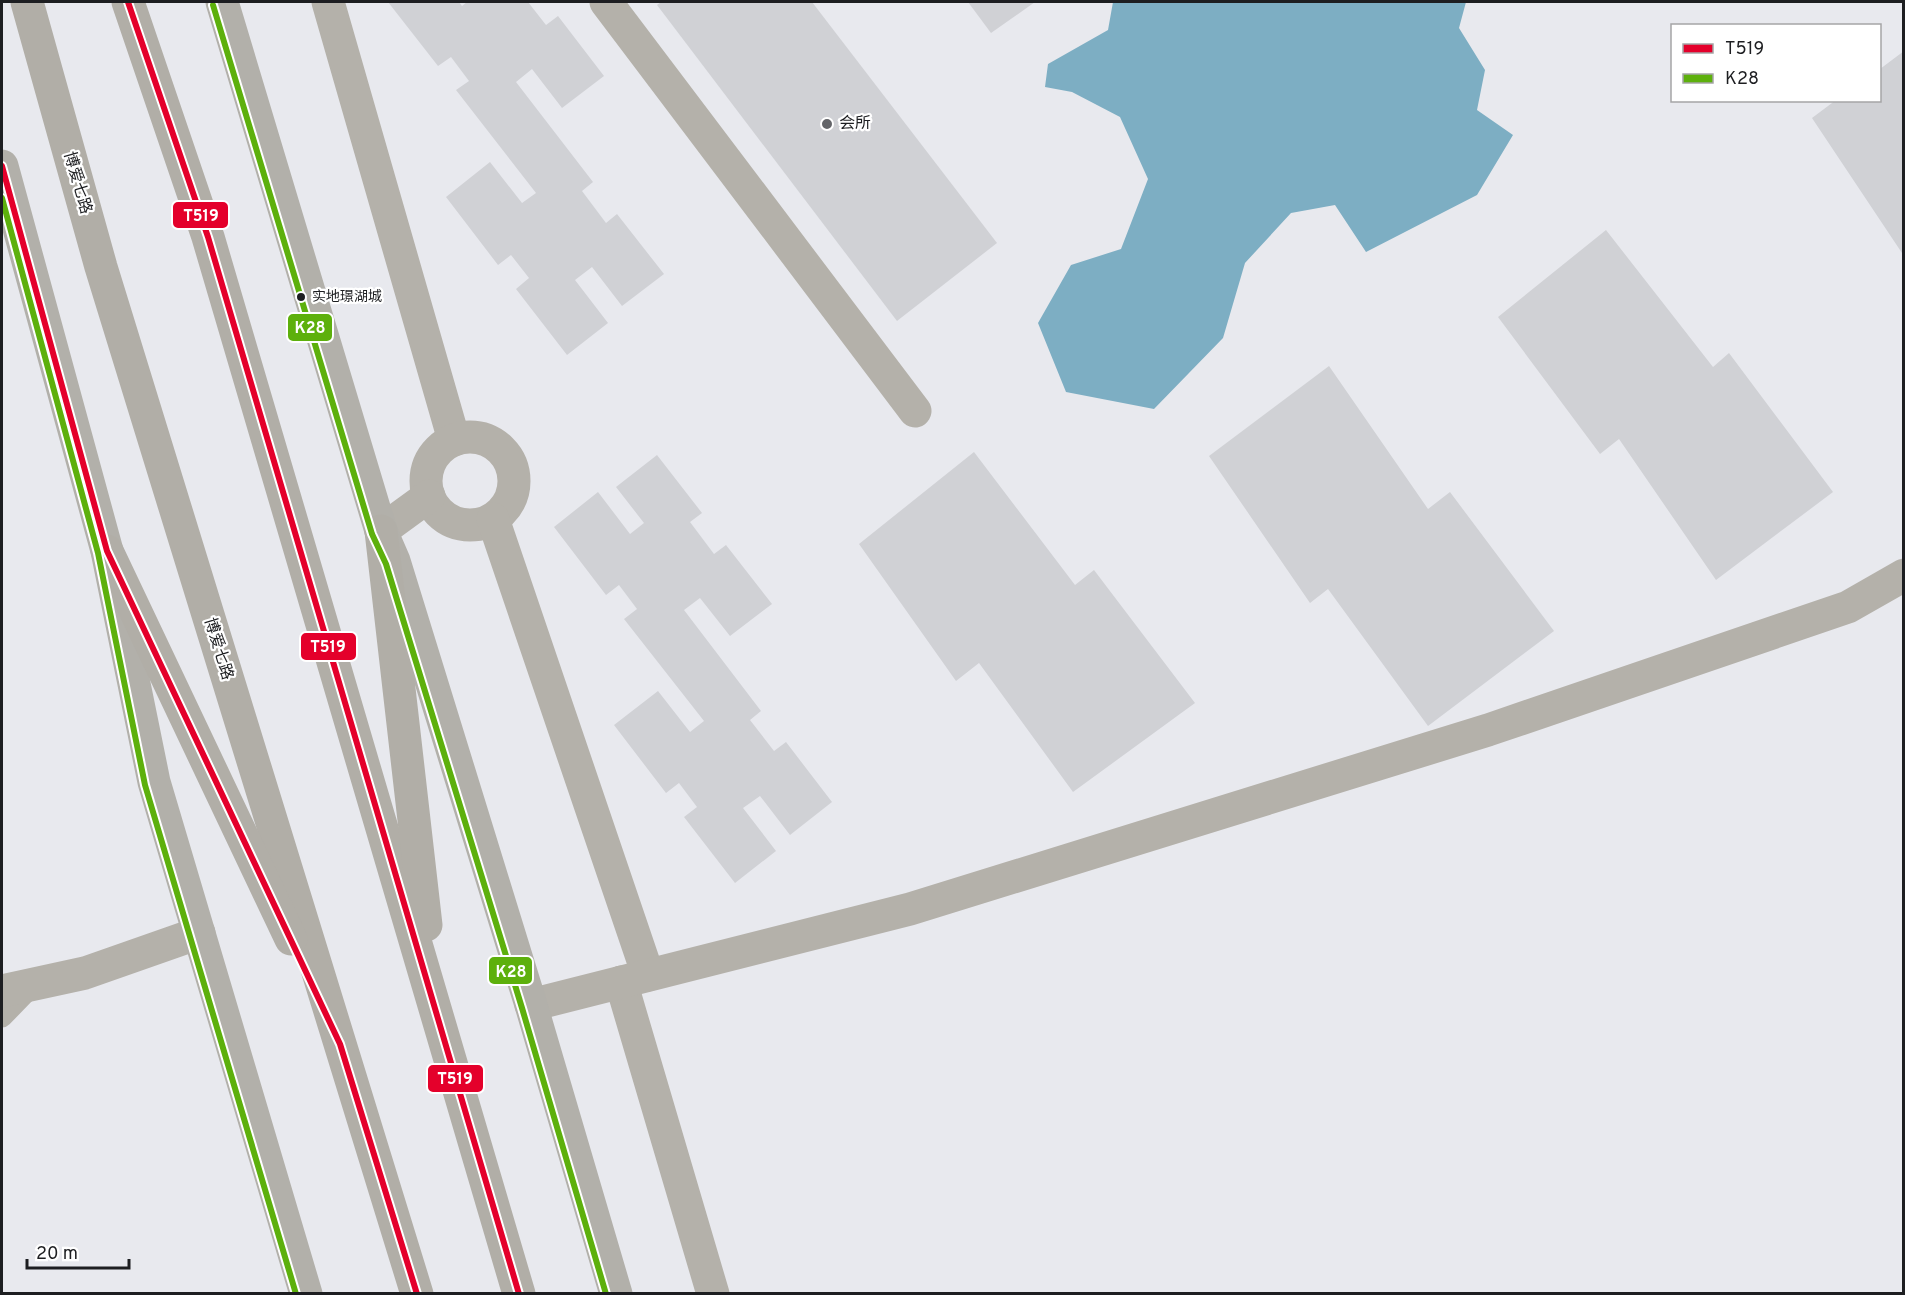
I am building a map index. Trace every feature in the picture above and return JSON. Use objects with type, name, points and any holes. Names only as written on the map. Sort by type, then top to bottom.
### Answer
[{"type":"highway","name":"博爱七路","points":[[27,2],[100,267],[417,1293]]},
{"type":"highway","points":[[128,2],[208,237],[519,1293]]},
{"type":"highway","points":[[381,531],[437,1016]]},
{"type":"highway","points":[[107,551],[340,1044]]},
{"type":"street","points":[[222,2],[381,531],[394,561],[531,1005],[616,1293]]},
{"type":"street","points":[[328,2],[454,440]]},
{"type":"street","points":[[606,2],[915,411]]},
{"type":"street","points":[[2,166],[107,551],[154,782],[306,1293]]},
{"type":"street","points":[[469,437],[483,438],[496,445],[507,456],[513,469],[513,490],[504,510],[493,519],[468,526],[455,523],[435,507],[429,496],[426,483],[428,469],[442,446],[454,440],[469,437]]},
{"type":"street","points":[[381,531],[429,496]]},
{"type":"street","points":[[493,519],[634,979],[713,1293]]},
{"type":"street","points":[[531,1005],[910,909],[1488,730],[1848,607],[1904,575]]},
{"type":"street","points":[[2,991],[85,973],[199,933]]},
{"type":"lane","points":[[2,1017],[33,984]]},
{"type":"water","points":[[1113,2],[1466,2],[1459,28],[1485,70],[1477,110],[1513,135],[1477,195],[1366,252],[1335,205],[1291,213],[1245,263],[1223,338],[1154,409],[1066,392],[1038,323],[1071,265],[1121,249],[1148,179],[1120,117],[1072,92],[1045,87],[1048,64],[1108,30]]},
{"type":"building","points":[[388,2],[459,2],[462,6],[467,2],[528,2],[546,25],[558,16],[604,76],[562,108],[532,69],[516,82],[593,182],[582,191],[606,223],[617,214],[664,274],[622,306],[592,267],[575,280],[608,323],[567,355],[516,289],[529,278],[511,255],[498,265],[446,197],[490,162],[522,203],[536,193],[456,90],[469,81],[451,57],[438,66]]},
{"type":"building","name":"会所","points":[[661,2],[812,2],[997,243],[897,321],[657,5]]},
{"type":"building","points":[[968,2],[1035,2],[991,33]]},
{"type":"building","points":[[1904,51],[1904,256],[1812,118],[1833,102],[1881,102],[1881,68]]},
{"type":"building","points":[[1606,230],[1713,367],[1729,353],[1833,492],[1716,580],[1619,439],[1600,454],[1498,317]]},
{"type":"building","points":[[1329,366],[1428,509],[1450,492],[1554,631],[1428,726],[1328,589],[1310,603],[1209,456]]},
{"type":"building","points":[[974,452],[1075,585],[1094,570],[1195,703],[1073,792],[979,663],[956,681],[859,544]]},
{"type":"building","points":[[657,455],[702,513],[690,522],[714,554],[726,545],[772,604],[730,636],[700,598],[684,610],[761,711],[750,720],[774,751],[786,742],[832,802],[790,835],[760,796],[743,808],[776,851],[735,883],[684,817],[697,807],[679,783],[666,793],[614,725],[658,691],[690,732],[704,721],[624,619],[637,609],[619,585],[606,595],[554,527],[598,492],[630,534],[644,523],[616,487]]},
{"type":"transit line","name":"T519","points":[[128,2],[208,237],[519,1294]]},
{"type":"transit line","name":"K28","points":[[213,5],[372,534],[386,564],[522,1008],[606,1294]]},
{"type":"transit line","name":"T519","points":[[2,166],[107,551],[340,1044],[417,1294]]},
{"type":"transit line","name":"K28","points":[[2,198],[98,553],[145,785],[296,1294]]},
{"type":"place","name":"会所","points":[[827,124]]},
{"type":"place","name":"实地璟湖城","points":[[301,297]]}]
